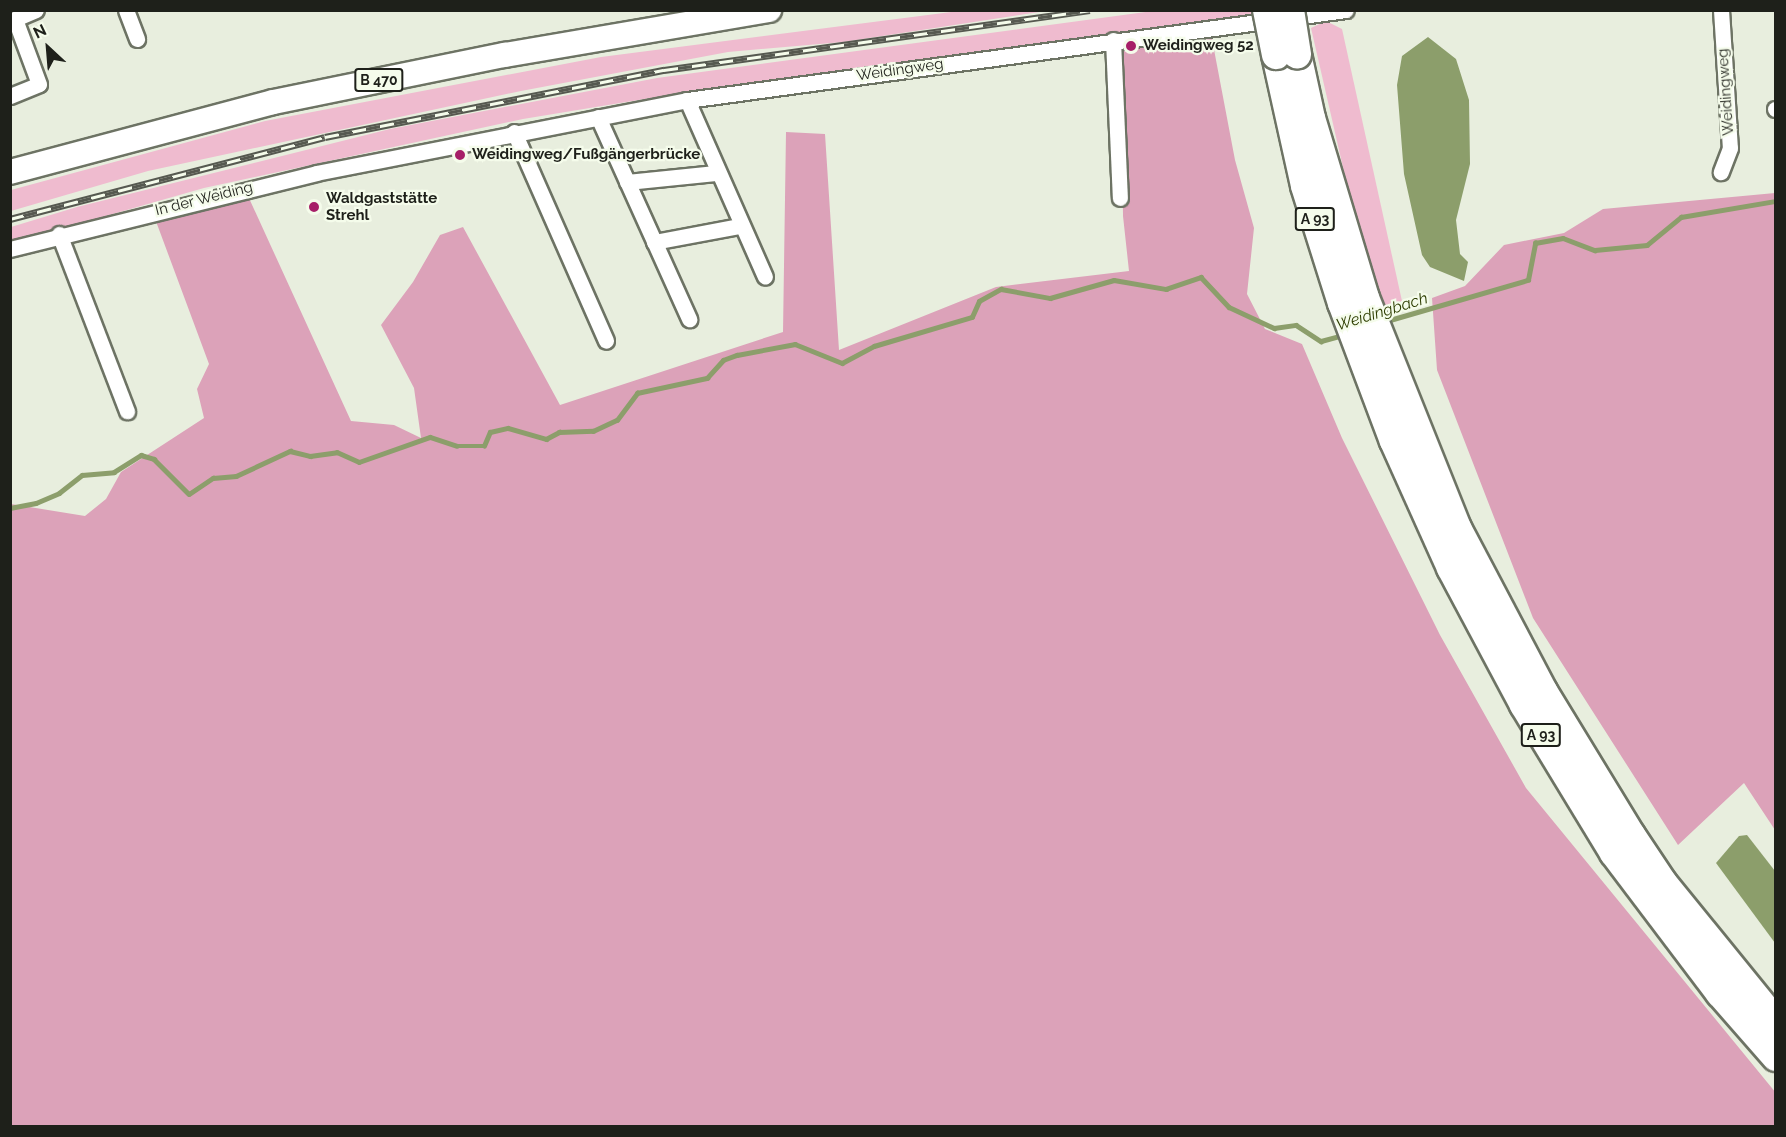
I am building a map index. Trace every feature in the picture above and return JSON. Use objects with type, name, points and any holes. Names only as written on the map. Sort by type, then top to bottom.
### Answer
[{"type":"highway","name":"A 93","points":[[1267,10],[1311,118],[1353,300],[1381,373],[1417,495],[1535,725],[1614,853],[1720,993],[1776,1057]]},
{"type":"highway","name":"A 93","points":[[1287,55],[1290,10]]},
{"type":"highway","name":"A 93","points":[[1381,373],[1457,528],[1543,691],[1664,883],[1776,1022]]},
{"type":"main road","name":"B 470","points":[[10,172],[285,100],[505,55],[769,10]]},
{"type":"street","points":[[10,96],[39,84],[13,20],[36,10]]},
{"type":"street","points":[[126,10],[137,39]]},
{"type":"street","name":"Weidingweg","points":[[349,167],[514,132],[687,100],[1113,40],[1346,10]]},
{"type":"street","name":"Weidingweg","points":[[1721,10],[1730,148],[1721,172]]},
{"type":"street","points":[[1113,40],[1120,198]]},
{"type":"street","points":[[687,100],[739,226],[765,277]]},
{"type":"street","points":[[598,117],[689,319]]},
{"type":"street","points":[[514,132],[606,341]]},
{"type":"street","name":"In der Weiding","points":[[10,249],[59,234],[349,167]]},
{"type":"street","points":[[627,182],[716,172]]},
{"type":"street","points":[[654,242],[739,226]]},
{"type":"street","points":[[59,234],[127,411]]},
{"type":"shaded area","points":[[959,11],[1046,11],[843,42],[728,52],[521,91],[148,171],[11,211],[11,190],[265,121],[601,57]]},
{"type":"shaded area","points":[[1153,11],[1280,11],[681,93],[523,119],[204,188],[11,243],[11,227],[77,207],[390,129],[657,78]]},
{"type":"shaded area","points":[[1326,21],[1342,29],[1402,301],[1385,307],[1356,224],[1311,28]]},
{"type":"shaded area","points":[[1428,37],[1456,59],[1469,100],[1470,164],[1456,220],[1460,254],[1468,262],[1464,281],[1430,267],[1422,255],[1404,174],[1397,85],[1402,56]]},
{"type":"shaded area","points":[[1212,39],[1235,160],[1254,228],[1247,294],[1265,329],[1302,344],[1342,438],[1440,635],[1526,788],[1776,1093],[1775,1126],[11,1126],[11,504],[85,516],[106,499],[121,472],[204,418],[197,389],[209,364],[154,216],[248,196],[351,421],[394,425],[421,438],[414,388],[381,325],[413,282],[440,235],[463,227],[560,405],[783,332],[786,132],[825,134],[839,350],[996,287],[1129,271],[1123,216],[1121,47]]},
{"type":"shaded area","points":[[1775,193],[1775,830],[1744,783],[1678,845],[1533,618],[1437,370],[1432,298],[1465,286],[1504,245],[1564,233],[1603,209]]},
{"type":"shaded area","points":[[1747,835],[1775,871],[1775,943],[1716,863],[1739,836]]},
{"type":"waterway","name":"Weidingbach","points":[[1383,322],[1528,280],[1535,243],[1563,238],[1595,250],[1647,245],[1681,217],[1776,201]]},
{"type":"waterway","name":"Weidingbach","points":[[10,508],[36,503],[59,493],[82,475],[114,472],[141,455],[154,459],[189,494],[213,478],[236,476],[290,451],[310,456],[337,452],[359,462],[430,437],[457,446],[484,446],[490,432],[508,428],[546,439],[559,432],[593,431],[617,420],[637,393],[707,378],[723,360],[737,355],[795,344],[842,363],[874,346],[972,317],[979,301],[1001,289],[1050,298],[1114,280],[1166,289],[1201,277],[1229,307],[1274,328],[1296,325],[1321,341],[1344,335]]},
{"type":"railway","points":[[10,219],[325,137],[664,70],[1090,10]]},
{"type":"place","name":"Weidingweg 52","points":[[1131,46]]},
{"type":"place","name":"Weidingweg/Fußgängerbrücke","points":[[460,155]]},
{"type":"place","name":"Waldgaststätte Strehl","points":[[314,207]]}]
